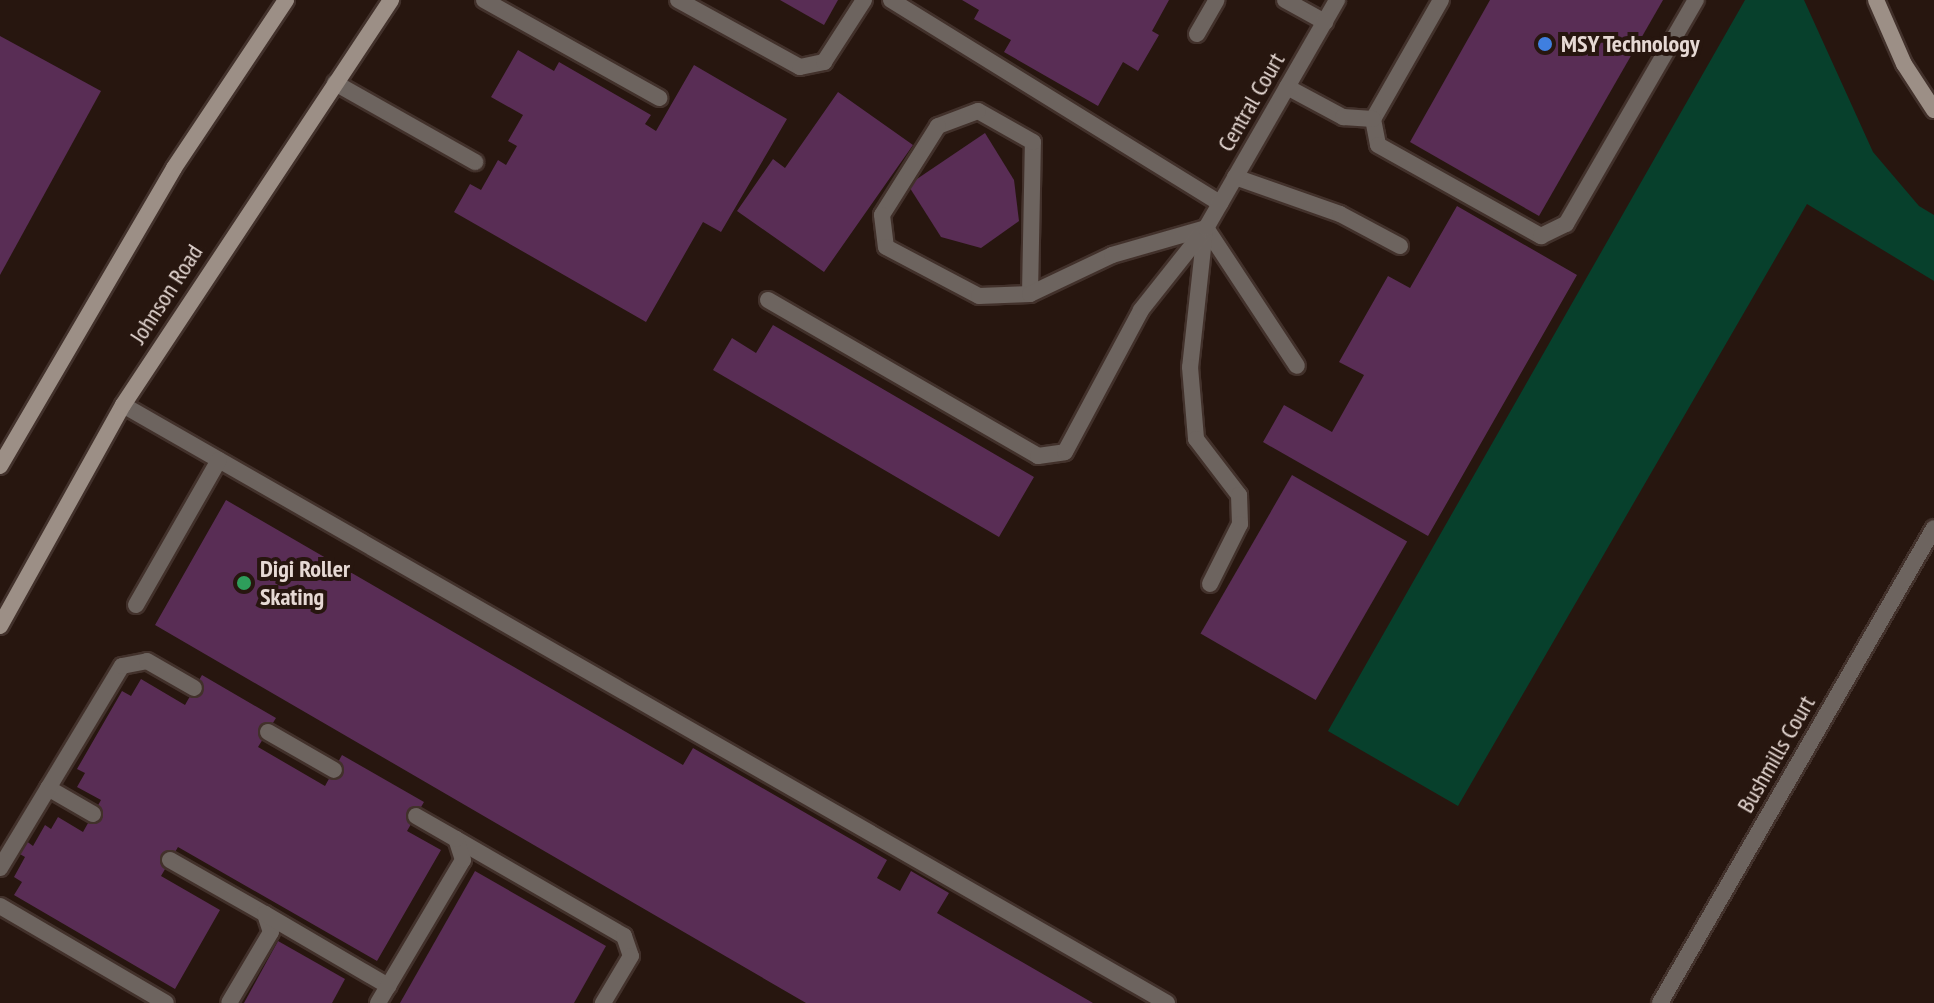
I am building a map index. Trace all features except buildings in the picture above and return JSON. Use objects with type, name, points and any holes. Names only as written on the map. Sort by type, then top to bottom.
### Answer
[{"type":"main road","points":[[0,466],[174,168],[286,0]]},
{"type":"main road","name":"Johnson Road","points":[[0,626],[123,405],[391,0]]},
{"type":"main road","points":[[1876,0],[1904,64],[1934,110]]},
{"type":"street","points":[[484,0],[659,98]]},
{"type":"street","points":[[678,0],[800,67],[824,62],[864,0]]},
{"type":"street","points":[[891,0],[1220,203]]},
{"type":"street","points":[[1197,34],[1217,0]]},
{"type":"street","points":[[1285,0],[1325,22]]},
{"type":"street","name":"Central Court","points":[[1206,228],[1337,0]]},
{"type":"street","points":[[1441,0],[1373,119],[1378,145],[1541,236],[1566,224],[1696,0]]},
{"type":"street","points":[[335,83],[475,162]]},
{"type":"street","points":[[1287,87],[1343,117],[1373,119]]},
{"type":"street","points":[[1030,294],[1033,142],[978,111],[938,126],[882,215],[886,247],[979,296],[1030,294],[1112,255],[1206,228]]},
{"type":"street","points":[[1235,177],[1340,214],[1400,246]]},
{"type":"street","points":[[768,300],[1038,456],[1065,452],[1141,310],[1206,228]]},
{"type":"street","points":[[1206,228],[1297,366]]},
{"type":"street","points":[[1206,228],[1190,367],[1196,439],[1239,495],[1240,524],[1210,584]]},
{"type":"street","points":[[123,405],[1167,1003]]},
{"type":"street","points":[[136,605],[219,460]]},
{"type":"street","name":"Bushmills Court","points":[[1660,1003],[1934,528]]},
{"type":"street","points":[[0,868],[122,666],[147,661],[194,688]]},
{"type":"street","points":[[268,732],[334,770]]},
{"type":"street","points":[[48,788],[93,814]]},
{"type":"street","points":[[416,816],[624,936],[631,956],[603,1003]]},
{"type":"street","points":[[378,1003],[463,860],[456,839]]},
{"type":"street","points":[[170,860],[388,986]]},
{"type":"street","points":[[0,906],[166,1003]]},
{"type":"street","points":[[229,1003],[271,932],[265,914]]},
{"type":"green space","points":[[1745,0],[1804,0],[1873,152],[1919,206],[1934,215],[1934,281],[1807,204],[1458,806],[1328,731]]},
{"type":"place","name":"MSY Technology","points":[[1545,44]]},
{"type":"place","name":"Digi Roller Skating","points":[[244,583]]}]
